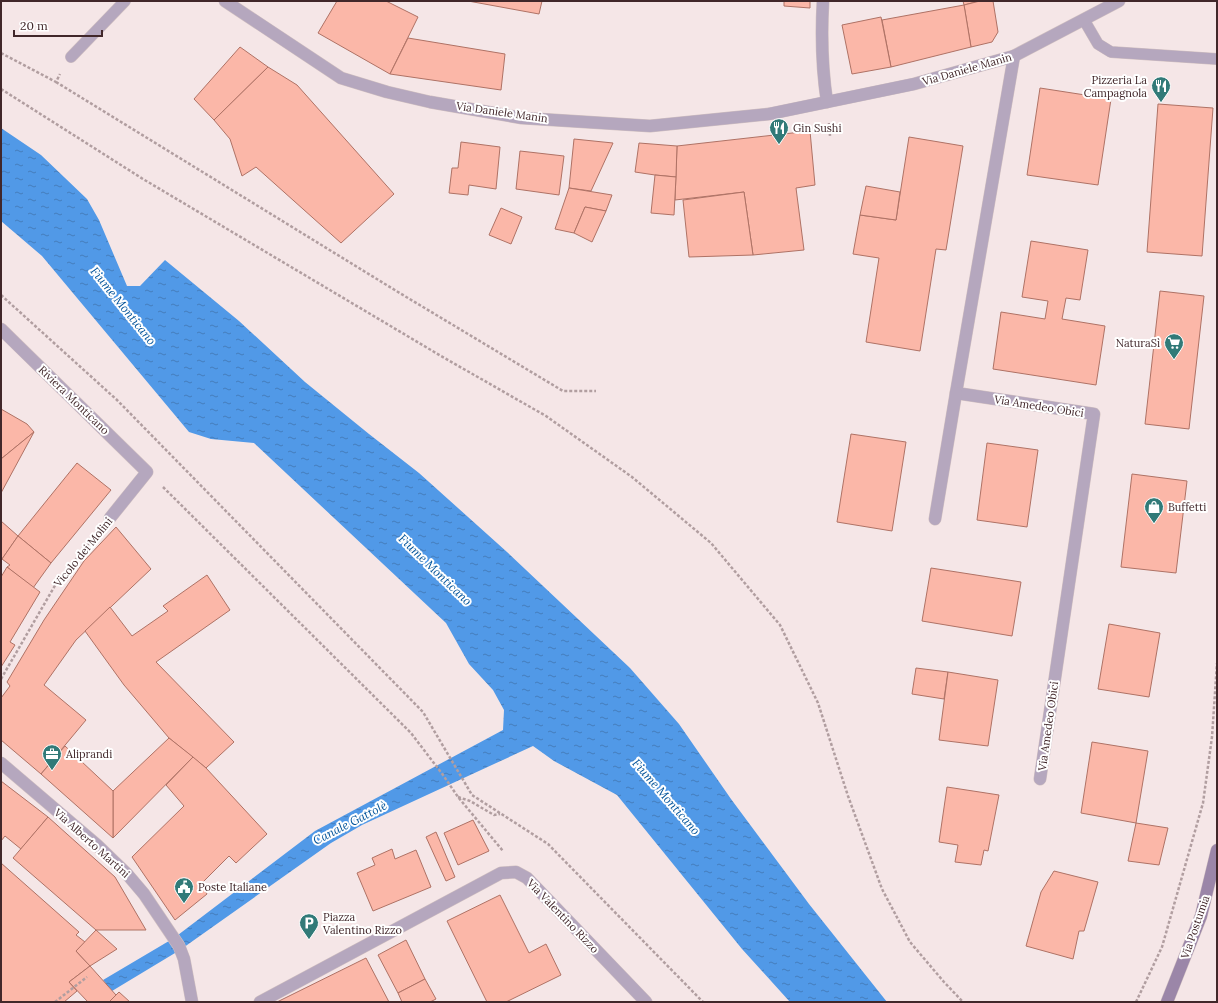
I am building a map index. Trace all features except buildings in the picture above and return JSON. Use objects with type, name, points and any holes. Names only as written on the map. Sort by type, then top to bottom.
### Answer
[{"type":"main road","name":"Via Postumia","points":[[1167,1002],[1201,916],[1217,850]]},
{"type":"street","name":"Via Daniele Manin","points":[[225,1],[341,78],[388,92],[430,102],[522,118],[650,126],[769,114],[914,84],[1014,56],[1120,1]]},
{"type":"street","points":[[823,1],[823,59],[827,102]]},
{"type":"street","points":[[935,519],[1014,56]]},
{"type":"street","name":"Riviera Monticano","points":[[1,329],[147,472]]},
{"type":"street","name":"Via Amedeo Obici","points":[[956,393],[1094,414],[1040,779]]},
{"type":"street","name":"Vicolo dei Molini","points":[[110,518],[147,472]]},
{"type":"street","name":"Via Alberto Martini","points":[[1,763],[97,845],[144,894],[171,934],[184,959],[192,1002]]},
{"type":"street","name":"Via Valentino Rizzo","points":[[260,1002],[501,873],[516,872],[527,878],[646,1002]]},
{"type":"lane","points":[[71,57],[125,1]]},
{"type":"lane","points":[[1084,20],[1098,44],[1111,52],[1217,59]]},
{"type":"path","points":[[1,53],[56,82],[398,292],[564,391],[596,391]]},
{"type":"path","points":[[56,82],[71,57]]},
{"type":"path","points":[[1,89],[143,179],[441,356],[546,416],[632,477],[711,543],[780,625],[818,703],[848,796],[882,889],[910,942],[963,1002]]},
{"type":"path","points":[[1,296],[117,400],[423,712],[472,795],[548,844],[702,1002]]},
{"type":"path","points":[[147,472],[411,733],[458,797],[506,854],[516,872]]},
{"type":"path","name":"Vicolo dei Molini","points":[[1,679],[57,582],[110,518]]},
{"type":"path","points":[[1136,1002],[1162,947],[1203,803],[1212,737],[1217,663]]},
{"type":"path","points":[[458,797],[470,801],[494,815],[500,814]]},
{"type":"path","points":[[55,1002],[87,977]]},
{"type":"water","points":[[1,128],[41,155],[87,199],[99,220],[127,286],[140,286],[165,260],[239,321],[305,382],[419,473],[507,552],[630,668],[679,724],[731,799],[809,904],[887,1002],[790,1002],[742,949],[617,795],[554,761],[533,746],[362,825],[331,843],[180,950],[112,991],[103,980],[174,938],[315,831],[503,730],[504,710],[493,690],[469,664],[446,623],[254,443],[211,439],[189,432],[42,256],[1,221]]},
{"type":"place","name":"Pizzeria La Campagnola","points":[[1161,103]]},
{"type":"place","name":"Gin Sushi","points":[[779,145]]},
{"type":"place","name":"NaturaSì","points":[[1174,360]]},
{"type":"place","name":"Buffetti","points":[[1154,524]]},
{"type":"place","name":"Aliprandi","points":[[52,771]]},
{"type":"place","name":"Poste Italiane","points":[[184,904]]},
{"type":"place","name":"Piazza Valentino Rizzo","points":[[309,940]]},
{"type":"water label","name":"Fiume Monticano","points":[[123,306]]},
{"type":"water label","name":"Fiume Monticano","points":[[435,570]]},
{"type":"water label","name":"Fiume Monticano","points":[[666,797]]},
{"type":"water label","name":"Canale Gattolè","points":[[350,823]]}]
